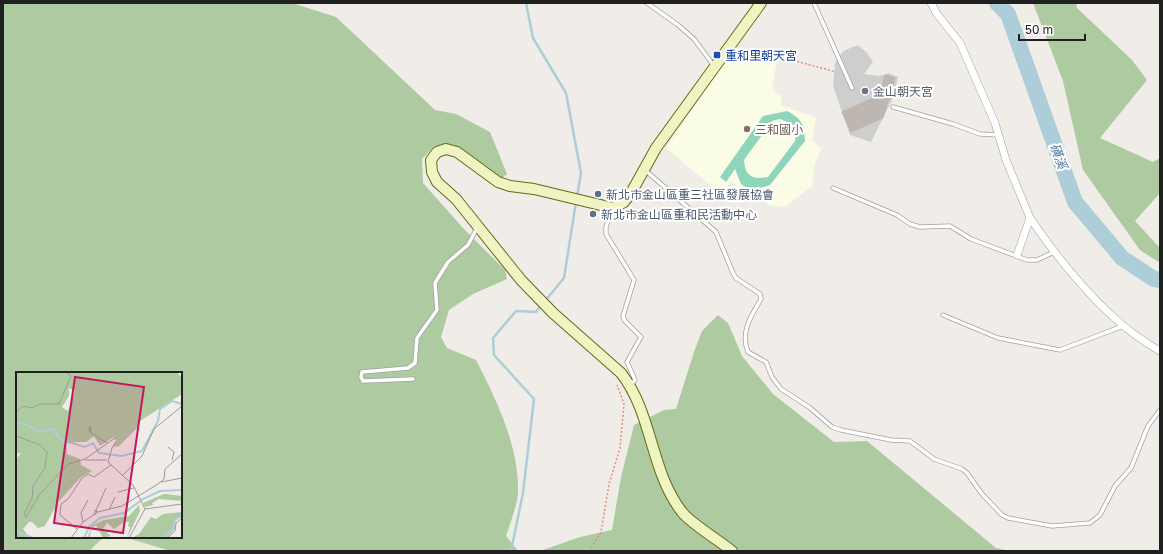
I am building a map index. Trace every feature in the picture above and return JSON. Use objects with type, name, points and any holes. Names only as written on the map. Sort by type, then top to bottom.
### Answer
[{"type":"street","points":[[732,551],[683,513],[665,486],[640,405],[631,385],[621,373],[553,313],[521,280],[456,199],[437,182],[432,172],[431,160],[437,152],[446,149],[457,152],[498,182],[510,186],[534,189],[613,208],[624,202],[656,148],[761,3]]},
{"type":"street","points":[[931,3],[937,14],[960,43],[995,123],[1006,160],[1030,218],[1054,252],[1124,326],[1146,343],[1160,351]]},
{"type":"street","points":[[1017,255],[1030,218]]},
{"type":"lane","points":[[647,3],[694,40],[715,67]]},
{"type":"lane","points":[[814,3],[852,88]]},
{"type":"lane","points":[[893,107],[953,124],[980,134],[999,135]]},
{"type":"lane","points":[[644,169],[716,232],[736,278],[760,294],[761,299],[745,329],[745,346],[748,352],[766,362],[772,377],[781,389],[809,407],[832,427],[891,440],[910,441],[934,459],[962,469],[975,483],[982,494],[1002,515],[1008,518],[1052,526],[1090,523],[1095,520],[1100,515],[1115,486],[1131,468],[1148,426],[1160,410]]},
{"type":"lane","points":[[833,188],[891,212],[910,224],[920,227],[950,226],[971,239],[1027,260],[1037,260],[1054,252]]},
{"type":"lane","points":[[613,208],[606,227],[606,234],[634,280],[622,316],[624,321],[641,337],[627,362],[635,380],[631,385]]},
{"type":"lane","points":[[413,379],[363,380],[361,377],[362,372],[408,368],[415,363],[417,338],[437,310],[435,283],[448,262],[468,245],[478,226]]},
{"type":"lane","points":[[943,314],[998,338],[1060,350],[1124,326]]},
{"type":"path","points":[[729,49],[768,51],[781,57],[836,72]]},
{"type":"path","points":[[589,551],[601,532],[609,484],[620,448],[624,404],[617,384]]},
{"type":"shaded area","name":"金山朝天宮","points":[[858,45],[867,53],[873,62],[864,74],[879,76],[889,73],[898,77],[894,96],[871,142],[850,135],[833,86],[835,63],[843,51]]},
{"type":"shaded area","name":"三和國小","points":[[731,53],[759,54],[777,59],[772,89],[781,96],[781,105],[816,118],[812,140],[821,149],[815,164],[812,186],[785,207],[769,205],[755,194],[749,198],[731,181],[722,195],[666,148]]},
{"type":"shaded area","points":[[103,538],[127,538],[167,550],[187,551],[91,551],[92,548]]},
{"type":"green space","points":[[3,3],[292,3],[336,17],[435,110],[456,114],[490,132],[507,174],[502,178],[446,144],[434,146],[422,159],[423,183],[463,228],[505,270],[507,279],[473,294],[449,310],[441,337],[447,348],[476,360],[498,406],[510,438],[517,471],[518,494],[516,506],[506,536],[518,551],[187,551],[167,550],[127,538],[182,538],[182,372],[16,372],[16,538],[103,538],[92,548],[91,551],[3,551]]},
{"type":"green space","points":[[1033,3],[1076,3],[1077,8],[1132,60],[1147,80],[1100,138],[1153,162],[1160,158],[1160,193],[1135,221],[1160,248],[1160,263],[1140,250],[1083,170],[1063,81]]},
{"type":"green space","points":[[787,111],[796,116],[803,126],[805,141],[770,185],[760,188],[747,188],[741,184],[735,169],[726,182],[720,177],[763,116]],"holes":[[[780,119],[792,124],[796,136],[795,141],[768,177],[758,178],[750,176],[746,170],[744,160],[772,121]]]},
{"type":"green space","points":[[718,315],[728,323],[742,356],[773,394],[834,442],[867,441],[996,548],[1010,551],[540,551],[580,537],[612,530],[621,477],[634,425],[664,410],[676,409],[702,331]]},
{"type":"building","points":[[885,75],[895,78],[883,118],[851,132],[842,112],[880,95]]},
{"type":"waterway","points":[[526,3],[533,38],[566,93],[581,173],[577,197]]},
{"type":"waterway","name":"磺溪","points":[[997,3],[1008,14],[1075,202],[1122,258],[1154,279],[1160,280]]},
{"type":"waterway","points":[[545,301],[564,278],[576,202]]},
{"type":"waterway","points":[[511,551],[523,493],[534,399],[494,355],[493,338],[516,311],[536,312],[541,305]]},
{"type":"place","name":"重和里朝天宮","points":[[717,55]]},
{"type":"place","name":"金山朝天宮","points":[[865,91]]},
{"type":"place","name":"三和國小","points":[[747,129]]},
{"type":"place","name":"新北市金山區重三社區發展協會","points":[[598,194]]},
{"type":"place","name":"新北市金山區重和民活動中心","points":[[593,214]]}]
